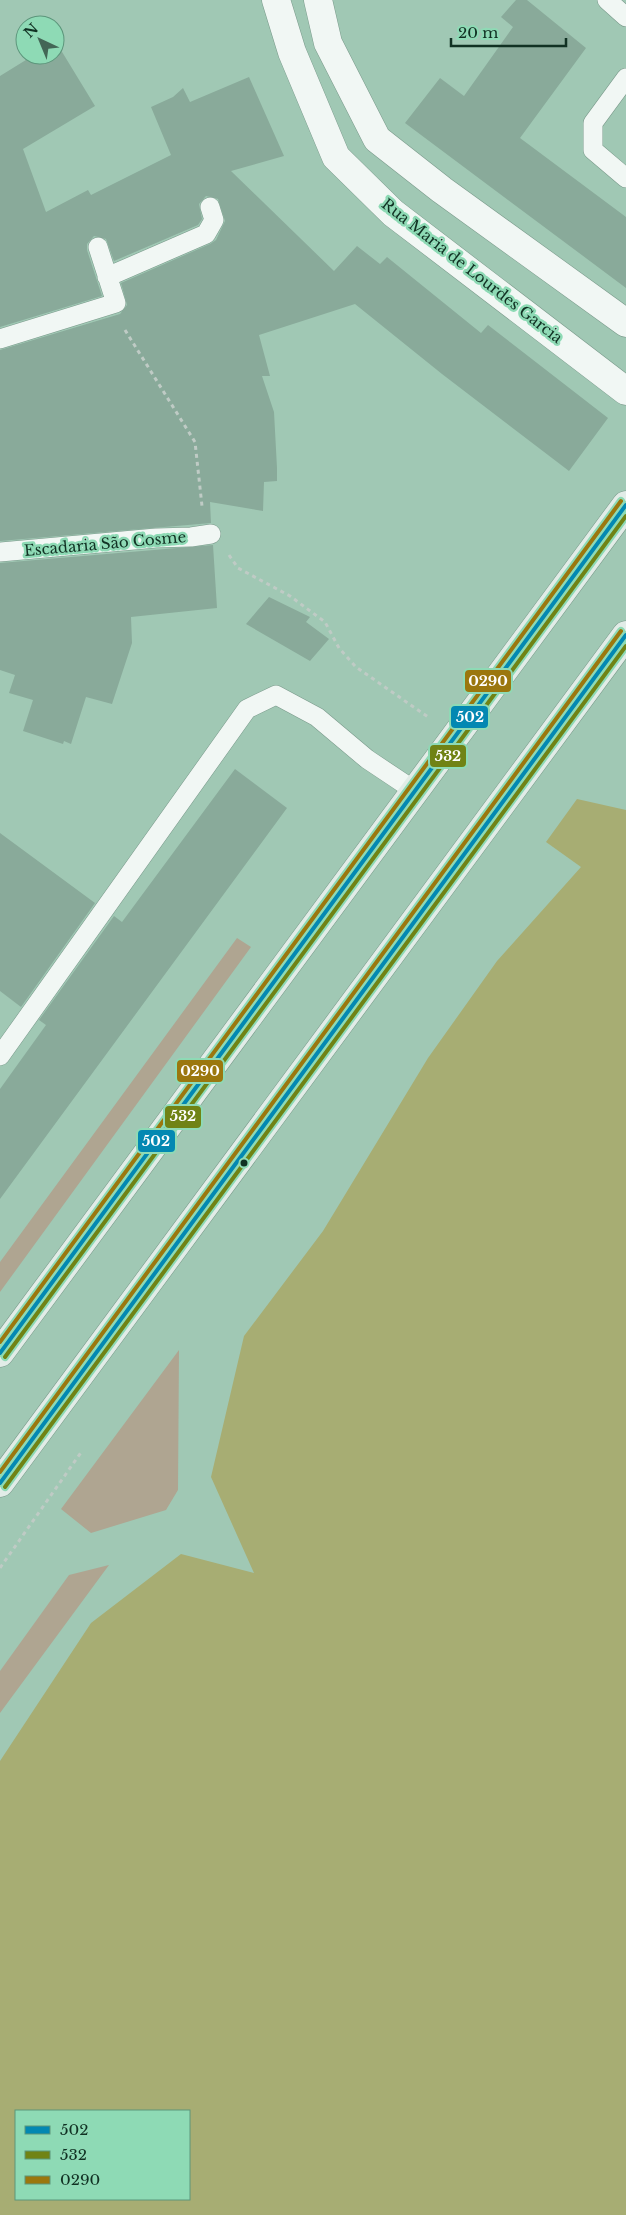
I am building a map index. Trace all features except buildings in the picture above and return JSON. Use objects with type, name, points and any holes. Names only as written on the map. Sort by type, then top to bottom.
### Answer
[{"type":"main road","points":[[0,1353],[626,505]]},
{"type":"main road","points":[[0,1483],[626,636]]},
{"type":"street","name":"Rua Maria de Lourdes Garcia","points":[[276,0],[292,52],[336,157],[393,212],[626,392]]},
{"type":"street","points":[[318,0],[328,43],[377,139],[442,190],[626,324]]},
{"type":"lane","points":[[607,0],[626,17]]},
{"type":"lane","points":[[626,78],[593,123],[594,150],[626,178]]},
{"type":"lane","points":[[107,276],[206,234],[214,220],[210,207]]},
{"type":"lane","points":[[0,338],[116,303],[98,247]]},
{"type":"lane","name":"Escadaria São Cosme","points":[[0,552],[211,534]]},
{"type":"lane","points":[[0,1056],[248,709],[276,695],[317,717],[368,758],[415,791]]},
{"type":"path","name":"Escadaria São Cosme","points":[[116,303],[124,329],[195,442],[204,523],[211,534],[238,568],[290,596],[325,622],[339,648],[356,667],[456,736]]},
{"type":"path","points":[[0,1568],[82,1452]]},
{"type":"shaded area","points":[[577,799],[626,810],[626,2215],[0,2215],[0,1761],[91,1623],[181,1554],[254,1573],[211,1477],[244,1336],[323,1231],[428,1058],[497,961],[581,867],[546,842]]},
{"type":"shaded area","points":[[237,938],[251,947],[0,1292],[0,1262]]},
{"type":"shaded area","points":[[179,1350],[178,1490],[166,1510],[91,1533],[61,1509]]},
{"type":"shaded area","points":[[109,1565],[0,1713],[0,1671],[69,1575]]},
{"type":"transit line","name":"0290","points":[[0,1342],[621,501]]},
{"type":"transit line","name":"502","points":[[0,1353],[626,505]]},
{"type":"transit line","name":"532","points":[[5,1357],[626,516]]},
{"type":"transit line","name":"0290","points":[[0,1472],[621,631]]},
{"type":"transit line","name":"502","points":[[0,1483],[626,635]]},
{"type":"transit line","name":"532","points":[[5,1487],[626,646]]}]
